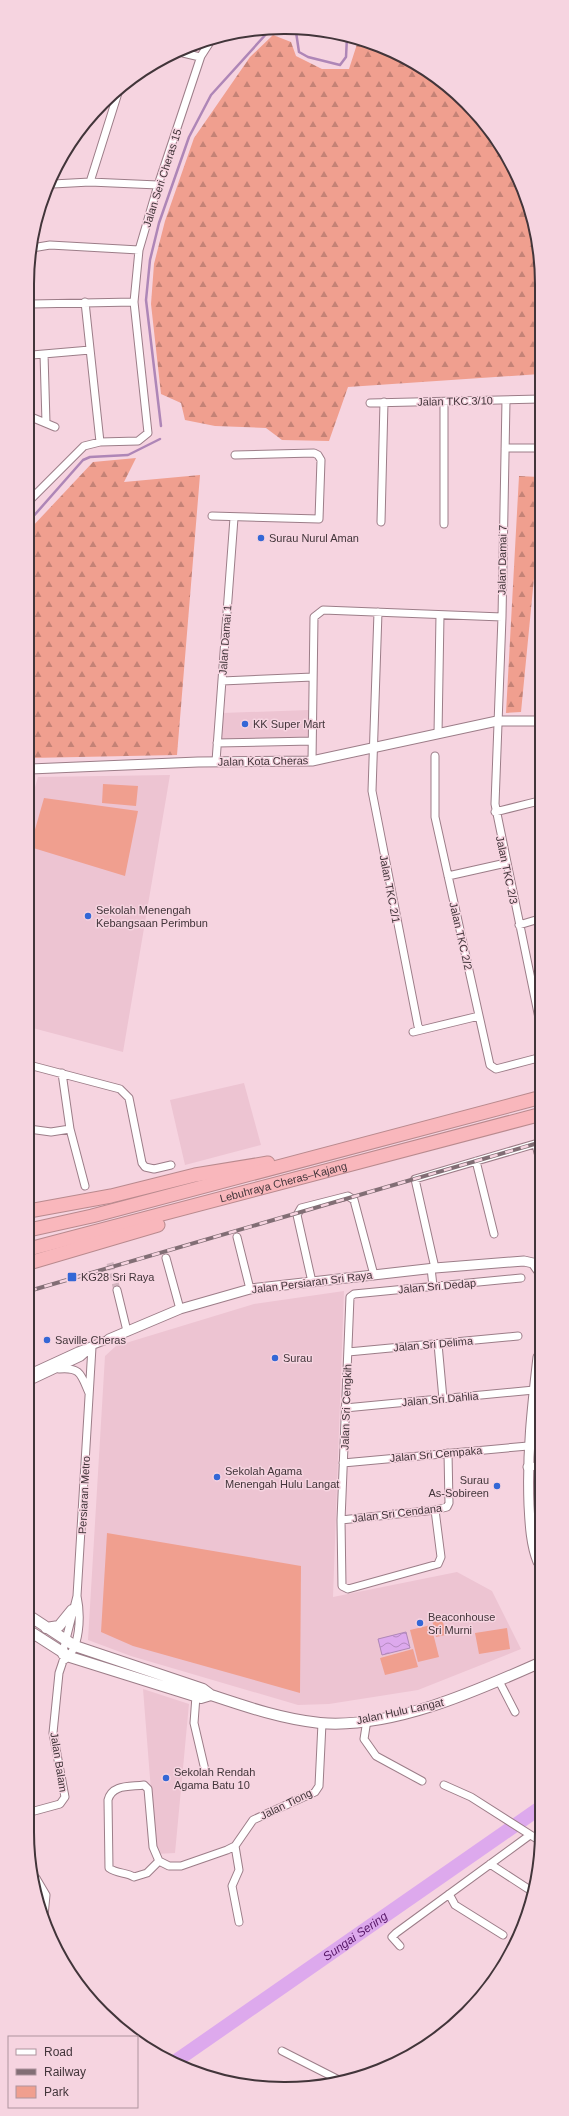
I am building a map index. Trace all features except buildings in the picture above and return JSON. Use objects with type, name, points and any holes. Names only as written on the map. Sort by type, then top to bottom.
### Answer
[{"type":"highway","name":"Lebuhraya Cheras–Kajang","points":[[34,1229],[92,1216],[378,1142],[535,1099]]},
{"type":"highway","name":"Lebuhraya Cheras–Kajang","points":[[34,1249],[535,1116]]},
{"type":"highway","points":[[34,1210],[111,1196],[195,1175],[275,1162],[360,1142],[378,1142]]},
{"type":"highway","points":[[34,1262],[156,1226],[229,1198]]},
{"type":"main road","points":[[46,1628],[59,1626],[72,1610]]},
{"type":"main road","name":"Jalan Hulu Langat","points":[[34,1620],[71,1643],[203,1689],[211,1695],[272,1715],[322,1723],[343,1723],[367,1720],[441,1704],[535,1665]]},
{"type":"main road","name":"Jalan Hulu Langat","points":[[34,1634],[65,1657],[201,1698],[211,1695]]},
{"type":"street","name":"Jalan Seri Cheras 15","points":[[100,442],[138,440],[148,433],[134,302],[139,250],[158,185],[200,57],[207,46]]},
{"type":"street","points":[[187,54],[200,57]]},
{"type":"street","points":[[90,182],[116,99]]},
{"type":"street","points":[[55,184],[90,182],[158,185]]},
{"type":"street","points":[[37,247],[50,245],[139,250]]},
{"type":"street","points":[[34,496],[84,446],[100,442],[85,302]]},
{"type":"street","points":[[34,304],[134,302]]},
{"type":"street","points":[[34,356],[90,350]]},
{"type":"street","points":[[44,354],[46,423]]},
{"type":"street","name":"Jalan TKC 3/10","points":[[370,402],[444,402],[535,399]]},
{"type":"street","name":"Jalan Damai 7","points":[[497,721],[502,617],[506,400]]},
{"type":"street","points":[[381,522],[384,402]]},
{"type":"street","points":[[444,402],[444,524]]},
{"type":"street","points":[[34,418],[55,427]]},
{"type":"street","points":[[505,448],[535,448]]},
{"type":"street","points":[[212,516],[234,518],[318,519],[321,460],[318,455],[314,453],[235,455]]},
{"type":"street","name":"Jalan Damai 1","points":[[216,762],[216,743],[234,518]]},
{"type":"street","points":[[312,761],[314,617],[323,610],[502,617]]},
{"type":"street","name":"Jalan TKC 2/1","points":[[378,612],[372,791],[418,1026],[421,1030]]},
{"type":"street","points":[[438,734],[440,615]]},
{"type":"street","points":[[222,681],[313,677]]},
{"type":"street","name":"Jalan Kota Cheras","points":[[34,768],[216,762],[312,761],[497,721],[535,721]]},
{"type":"street","name":"Jalan TKC 2/3","points":[[497,721],[495,812],[535,1003]]},
{"type":"street","points":[[216,743],[312,741]]},
{"type":"street","name":"Jalan TKC 2/2","points":[[435,756],[435,818],[490,1065],[496,1069],[535,1059]]},
{"type":"street","points":[[495,812],[535,802]]},
{"type":"street","points":[[448,876],[506,863]]},
{"type":"street","points":[[519,924],[535,920]]},
{"type":"street","points":[[413,1032],[479,1016]]},
{"type":"street","points":[[34,1066],[120,1089],[129,1098],[142,1163],[145,1167],[154,1169],[171,1165]]},
{"type":"street","points":[[62,1073],[70,1129],[85,1186]]},
{"type":"street","points":[[34,1130],[51,1132],[70,1129]]},
{"type":"street","points":[[432,1286],[433,1268],[415,1179],[535,1145]]},
{"type":"street","points":[[476,1162],[494,1234]]},
{"type":"street","points":[[312,1282],[297,1215],[298,1211],[302,1208],[348,1196],[354,1200],[374,1275]]},
{"type":"street","points":[[237,1238],[250,1289]]},
{"type":"street","points":[[166,1258],[180,1309]]},
{"type":"street","name":"Jalan Persiaran Sri Raya","points":[[92,1347],[180,1309],[250,1289],[433,1268],[524,1261],[533,1263],[535,1266]]},
{"type":"street","name":"Jalan Sri Dedap","points":[[354,1294],[521,1278]]},
{"type":"street","points":[[117,1290],[127,1331]]},
{"type":"street","name":"Jalan Sri Cengkih","points":[[354,1294],[350,1297],[345,1408],[341,1520],[342,1586],[348,1589],[438,1564],[441,1557],[435,1510]]},
{"type":"street","name":"Jalan Sri Delima","points":[[348,1352],[518,1336]]},
{"type":"street","points":[[438,1344],[443,1399]]},
{"type":"street","points":[[34,1379],[81,1357],[92,1347]]},
{"type":"street","points":[[34,1371],[78,1351],[92,1347]]},
{"type":"street","name":"Persiaran Metro","points":[[71,1643],[80,1607],[78,1596],[92,1347]]},
{"type":"street","name":"Persiaran Metro","points":[[51,1370],[69,1368],[75,1369],[80,1373],[90,1395]]},
{"type":"street","points":[[535,1394],[528,1446],[527,1467],[530,1526],[535,1548]]},
{"type":"street","name":"Jalan Sri Dahlia","points":[[345,1408],[443,1399],[535,1394]]},
{"type":"street","name":"Jalan Sri Cempaka","points":[[343,1463],[528,1446]]},
{"type":"street","name":"Jalan Sri Cendana","points":[[341,1520],[435,1510],[447,1507],[449,1503],[448,1453]]},
{"type":"street","points":[[527,1467],[535,1466]]},
{"type":"street","name":"Persiaran Metro","points":[[71,1643],[72,1610],[78,1596]]},
{"type":"street","name":"Jalan Balam","points":[[34,1811],[60,1804],[65,1797],[53,1733],[59,1673],[71,1643]]},
{"type":"street","points":[[499,1681],[515,1712]]},
{"type":"street","points":[[196,1696],[194,1723],[205,1770]]},
{"type":"street","points":[[367,1720],[364,1739],[376,1756],[422,1781]]},
{"type":"street","name":"Jalan Tiong","points":[[234,1846],[253,1820],[315,1792],[319,1786],[322,1723]]},
{"type":"street","points":[[159,1862],[147,1873],[134,1877],[127,1872],[113,1871],[109,1868],[108,1800],[113,1790],[144,1785],[148,1789],[152,1847],[159,1862],[169,1866],[181,1866],[234,1846],[239,1870],[232,1886],[240,1922]]},
{"type":"street","points":[[444,1785],[471,1798],[535,1838]]},
{"type":"street","points":[[400,1946],[392,1937],[396,1933],[528,1834]]},
{"type":"street","points":[[490,1864],[528,1889]]},
{"type":"street","points":[[40,1885],[46,1895],[45,1904]]},
{"type":"street","points":[[449,1894],[455,1905],[503,1935]]},
{"type":"street","points":[[282,2051],[333,2077]]},
{"type":"shaded area","points":[[309,710],[309,739],[221,740],[222,713]]},
{"type":"shaded area","name":"Sekolah Menengah Kebangsaan Perimbun","points":[[170,775],[123,1052],[34,1028],[34,790],[38,777]]},
{"type":"shaded area","points":[[244,1083],[261,1145],[185,1165],[170,1100]]},
{"type":"shaded area","name":"Sekolah Agama Menengah Hulu Langat","points":[[344,1291],[333,1597],[457,1572],[492,1591],[521,1649],[418,1690],[329,1704],[298,1705],[131,1656],[88,1640],[105,1356],[116,1346],[254,1304]]},
{"type":"shaded area","name":"Sekolah Rendah Agama Batu 10","points":[[143,1689],[189,1704],[175,1853],[156,1854]]},
{"type":"green space","points":[[273,35],[291,42],[296,56],[322,69],[349,69],[357,45],[365,47],[395,60],[424,76],[450,96],[473,119],[493,145],[509,174],[522,204],[530,236],[533,252],[535,284],[535,374],[348,387],[329,441],[282,440],[266,428],[215,426],[185,420],[181,403],[161,394],[151,304],[154,264],[165,221],[194,138],[250,57]]},
{"type":"green space","points":[[136,458],[124,482],[200,475],[177,755],[34,758],[34,525],[93,462]]},
{"type":"green space","points":[[519,476],[535,477],[535,568],[521,712],[506,713]]},
{"type":"green space","points":[[103,784],[138,786],[136,806],[102,803]]},
{"type":"green space","points":[[44,798],[138,811],[125,876],[34,848],[34,833]]},
{"type":"green space","points":[[107,1533],[301,1566],[300,1693],[133,1646],[101,1632]]},
{"type":"green space","points":[[442,1618],[446,1635],[436,1637],[432,1620]]},
{"type":"green space","points":[[431,1625],[439,1657],[418,1662],[410,1630]]},
{"type":"green space","points":[[507,1628],[510,1649],[479,1654],[475,1633]]},
{"type":"green space","points":[[413,1649],[418,1667],[385,1675],[380,1658]]},
{"type":"water","points":[[406,1632],[410,1648],[382,1655],[378,1639]]},
{"type":"waterway","points":[[161,426],[146,300],[150,260],[159,223],[189,137],[211,95],[265,35]]},
{"type":"waterway","points":[[296,35],[299,52],[308,57],[340,65],[346,57],[347,42]]},
{"type":"waterway","points":[[34,516],[83,460],[90,457],[128,455],[160,439]]},
{"type":"waterway","name":"Sungai Sering","points":[[179,2059],[535,1811]]},
{"type":"tunnel","points":[[110,1263],[117,1290]]},
{"type":"railway","points":[[34,1290],[535,1144]]},
{"type":"place","name":"Surau Nurul Aman","points":[[261,538]]},
{"type":"place","name":"KK Super Mart","points":[[245,724]]},
{"type":"place","name":"Sekolah Menengah Kebangsaan Perimbun","points":[[88,916]]},
{"type":"place","name":"KG28 Sri Raya","points":[[72,1277]]},
{"type":"place","name":"Saville Cheras","points":[[47,1340]]},
{"type":"place","name":"Surau","points":[[275,1358]]},
{"type":"place","name":"Sekolah Agama Menengah Hulu Langat","points":[[217,1477]]},
{"type":"place","name":"Surau As-Sobireen","points":[[497,1486]]},
{"type":"place","name":"Beaconhouse Sri Murni","points":[[420,1623]]},
{"type":"place","name":"Sekolah Rendah Agama Batu 10","points":[[166,1778]]}]
